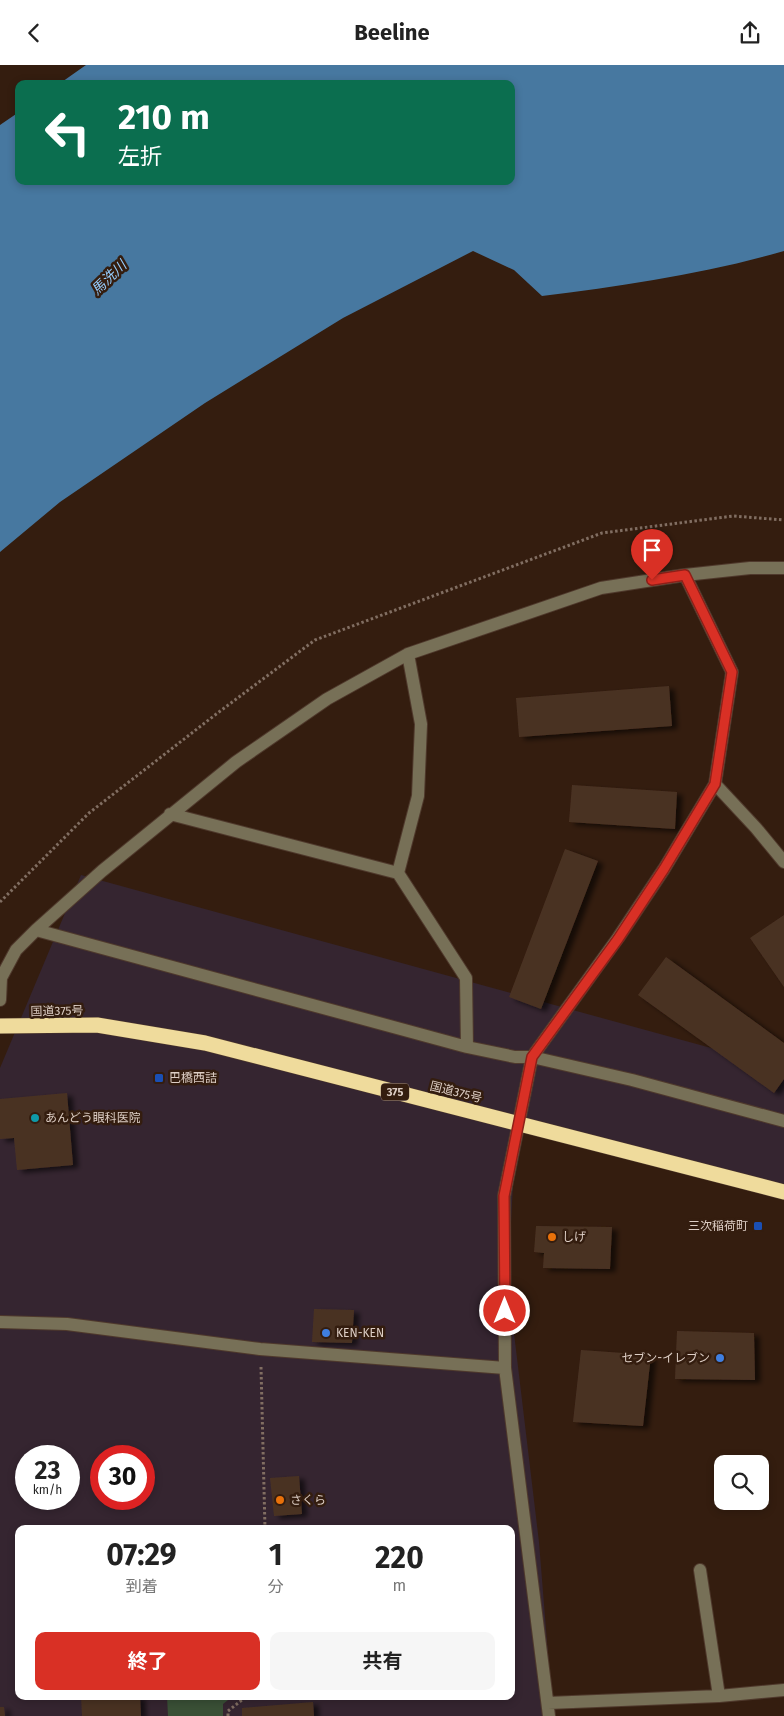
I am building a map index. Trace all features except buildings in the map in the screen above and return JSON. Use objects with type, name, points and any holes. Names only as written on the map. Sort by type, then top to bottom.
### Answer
[{"type":"highway","name":"国道375号","points":[[0,1027],[97,1025],[205,1043],[784,1192]]},
{"type":"street","points":[[0,1000],[1,978],[16,950],[102,871],[236,762],[327,699],[408,653],[601,588],[685,575],[750,568],[784,568]]},
{"type":"street","points":[[685,575],[732,672],[715,784],[664,869],[618,939],[532,1057],[504,1196],[505,1368],[549,1710],[784,1690]]},
{"type":"street","points":[[398,873],[418,796],[421,724],[408,653]]},
{"type":"street","points":[[715,784],[756,828],[784,862]]},
{"type":"street","points":[[170,814],[398,873],[466,978],[467,1047]]},
{"type":"street","points":[[36,930],[467,1047],[515,1057],[532,1057],[632,1080],[784,1121]]},
{"type":"street","points":[[0,1322],[67,1324],[260,1349],[505,1368]]},
{"type":"street","points":[[700,1570],[719,1696]]},
{"type":"path","points":[[260,1349],[265,1525]]},
{"type":"path","points":[[228,1716],[228,1711],[242,1700]]},
{"type":"shaded area","points":[[81,875],[784,1068],[784,1194],[516,1124],[508,1283],[539,1542],[553,1716],[0,1716],[0,1068]]},
{"type":"green space","points":[[167,1700],[228,1700],[223,1704],[223,1716],[168,1716]]},
{"type":"water","name":"馬洗川","points":[[86,65],[784,65],[784,251],[664,278],[542,296],[514,270],[473,251],[343,318],[205,403],[60,502],[0,552],[0,125],[15,115],[15,185],[515,185],[515,80],[65,80]]},
{"type":"place","name":"巴橋西詰","points":[[159,1078]]},
{"type":"place","name":"あんどう眼科医院","points":[[35,1118]]},
{"type":"place","name":"三次稲荷町","points":[[758,1226]]},
{"type":"place","name":"しげ","points":[[552,1237]]},
{"type":"place","name":"KEN-KEN","points":[[326,1333]]},
{"type":"place","name":"セブン-イレブン","points":[[720,1358]]},
{"type":"place","name":"さくら","points":[[280,1500]]},
{"type":"route","points":[[505,1311],[504,1196],[532,1057],[618,939],[664,869],[715,784],[732,672],[685,575],[652,580]]}]
